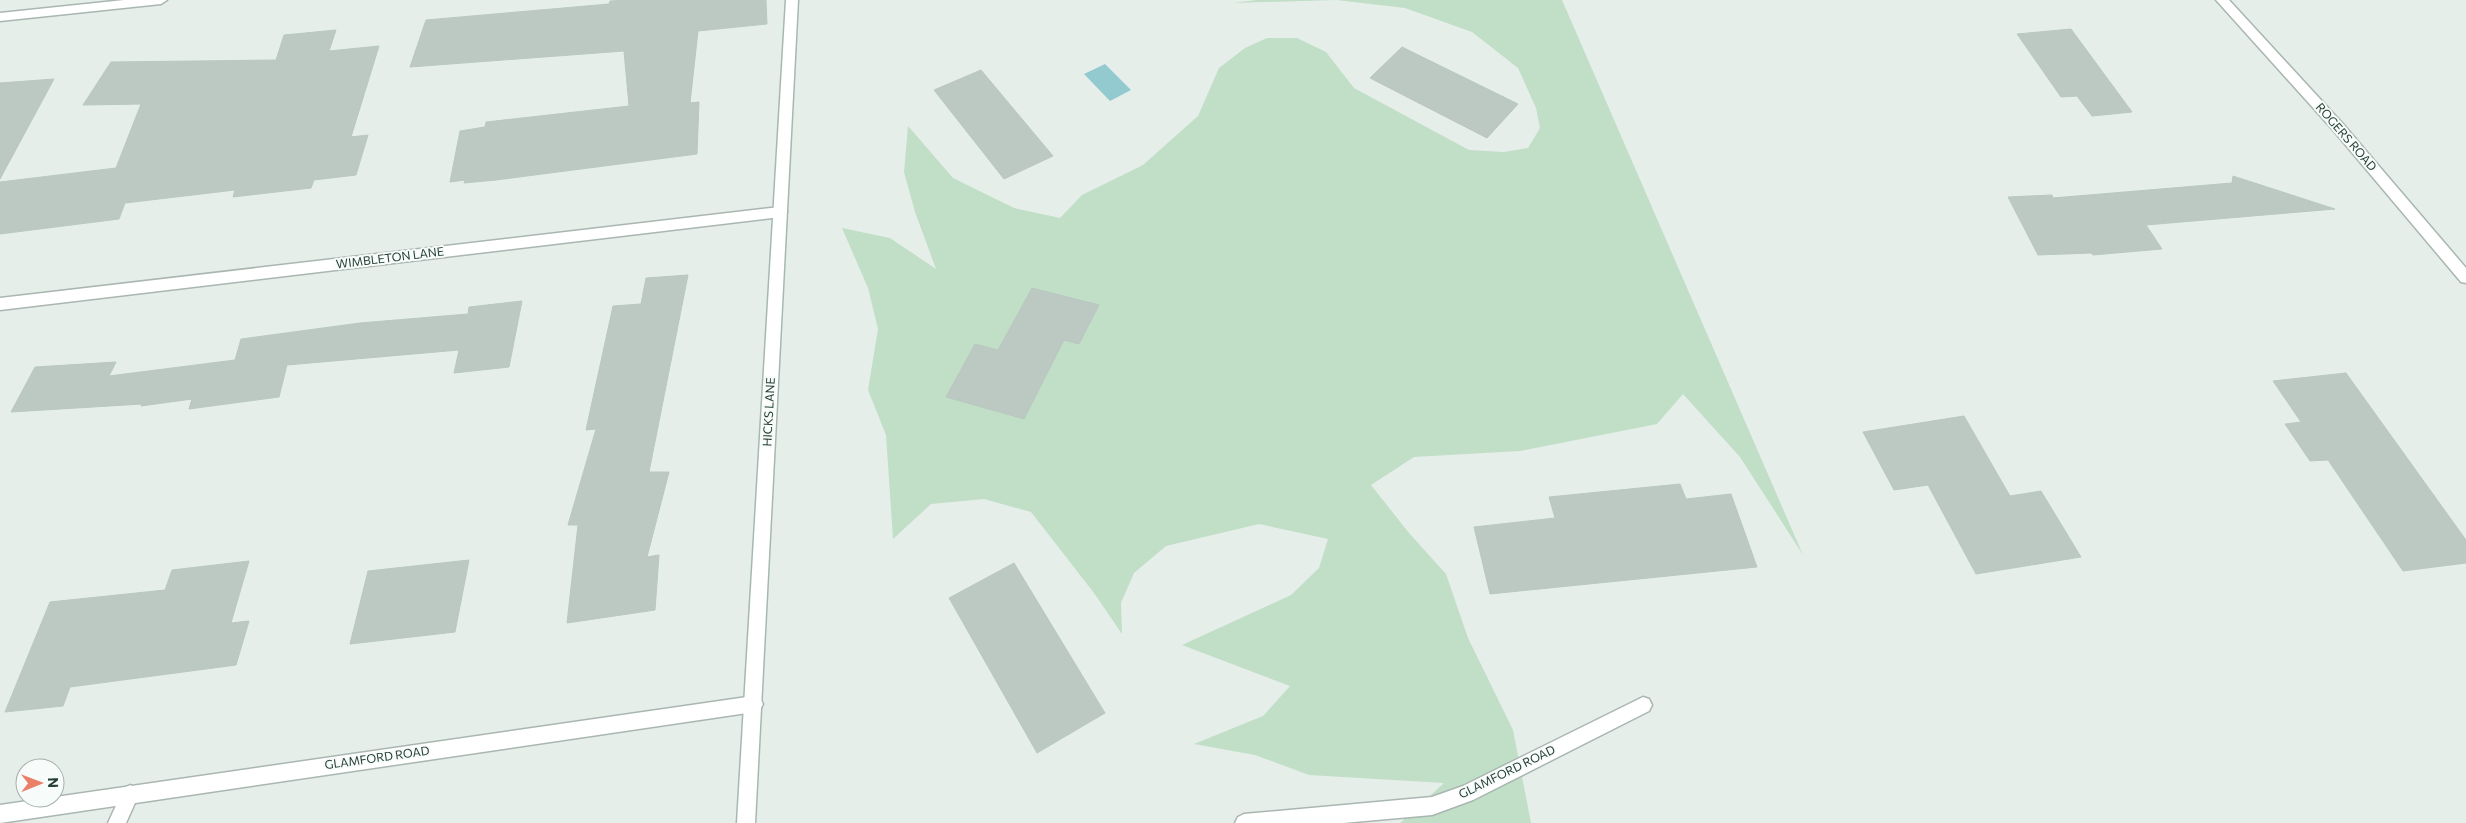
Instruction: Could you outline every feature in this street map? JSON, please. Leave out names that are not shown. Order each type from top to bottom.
[{"type":"street","points":[[0,16],[161,0]]},
{"type":"street","name":"HICKS LANE","points":[[746,823],[792,0]]},
{"type":"street","name":"ROGERS ROAD","points":[[2222,0],[2338,127],[2466,278]]},
{"type":"street","name":"WIMBLETON LANE","points":[[0,304],[780,212]]},
{"type":"street","name":"GLAMFORD ROAD","points":[[0,814],[754,704]]},
{"type":"street","name":"GLAMFORD ROAD","points":[[1244,823],[1432,806],[1467,794],[1643,704]]},
{"type":"street","points":[[116,823],[130,794]]},
{"type":"green space","points":[[1257,0],[1336,0],[1233,3]]},
{"type":"green space","points":[[1336,0],[1562,0],[1803,555],[1740,457],[1683,394],[1657,424],[1520,451],[1414,457],[1371,485],[1409,533],[1446,574],[1468,638],[1513,730],[1531,823],[1400,823],[1444,783],[1309,775],[1255,755],[1194,744],[1263,716],[1290,686],[1182,645],[1291,595],[1319,568],[1328,539],[1259,524],[1166,546],[1134,573],[1121,603],[1122,634],[1094,593],[1031,512],[984,499],[931,504],[893,539],[886,435],[868,390],[878,329],[868,288],[842,228],[890,238],[936,269],[915,212],[904,172],[908,126],[953,178],[1014,208],[1060,218],[1082,195],[1143,165],[1198,116],[1219,68],[1245,48],[1267,38],[1297,38],[1326,52],[1354,88],[1469,150],[1504,152],[1528,148],[1540,128],[1536,108],[1518,68],[1472,32],[1405,8]]},
{"type":"water","points":[[1105,64],[1131,90],[1110,101],[1084,74]]},
{"type":"building","points":[[766,0],[767,24],[698,31],[690,103],[699,102],[697,154],[496,180],[464,183],[465,180],[450,182],[460,131],[485,127],[486,122],[629,106],[624,51],[410,67],[426,20],[609,4],[610,1]]},
{"type":"building","points":[[2071,29],[2132,112],[2092,116],[2077,96],[2061,97],[2017,34]]},
{"type":"building","points":[[336,30],[329,51],[379,46],[351,137],[368,135],[356,175],[314,180],[311,188],[233,197],[235,190],[125,203],[119,219],[0,234],[0,182],[116,168],[141,104],[83,105],[111,62],[276,60],[284,35]]},
{"type":"building","points":[[1402,47],[1518,104],[1487,138],[1370,78]]},
{"type":"building","points":[[981,70],[1053,156],[1004,179],[934,90]]},
{"type":"building","points":[[54,79],[0,179],[0,83]]},
{"type":"building","points":[[2233,176],[2335,209],[2146,225],[2162,249],[2093,255],[2091,253],[2038,255],[2008,197],[2052,195],[2053,198],[2232,183]]},
{"type":"building","points":[[688,275],[649,472],[669,472],[647,557],[659,555],[655,610],[567,623],[578,525],[568,525],[596,429],[586,430],[613,306],[641,304],[646,278]]},
{"type":"building","points":[[1032,288],[1099,305],[1079,344],[1064,340],[1024,419],[946,397],[975,344],[998,350]]},
{"type":"building","points":[[522,301],[509,367],[454,373],[459,350],[287,365],[279,397],[189,409],[192,399],[141,406],[142,404],[11,412],[35,367],[116,362],[109,376],[235,360],[241,339],[360,323],[468,314],[469,307]]},
{"type":"building","points":[[2346,373],[2466,540],[2466,563],[2403,571],[2328,460],[2310,461],[2285,424],[2301,422],[2273,381]]},
{"type":"building","points":[[1964,416],[2010,496],[2041,491],[2081,557],[1976,574],[1928,485],[1894,490],[1863,432]]},
{"type":"building","points":[[1680,484],[1686,499],[1731,494],[1757,567],[1490,594],[1474,527],[1555,518],[1549,497]]},
{"type":"building","points":[[469,560],[455,632],[350,644],[368,571]]},
{"type":"building","points":[[249,561],[231,623],[249,621],[236,665],[70,687],[63,706],[5,712],[50,602],[165,590],[172,570]]},
{"type":"building","points":[[1014,563],[1105,713],[1037,753],[949,598]]}]
